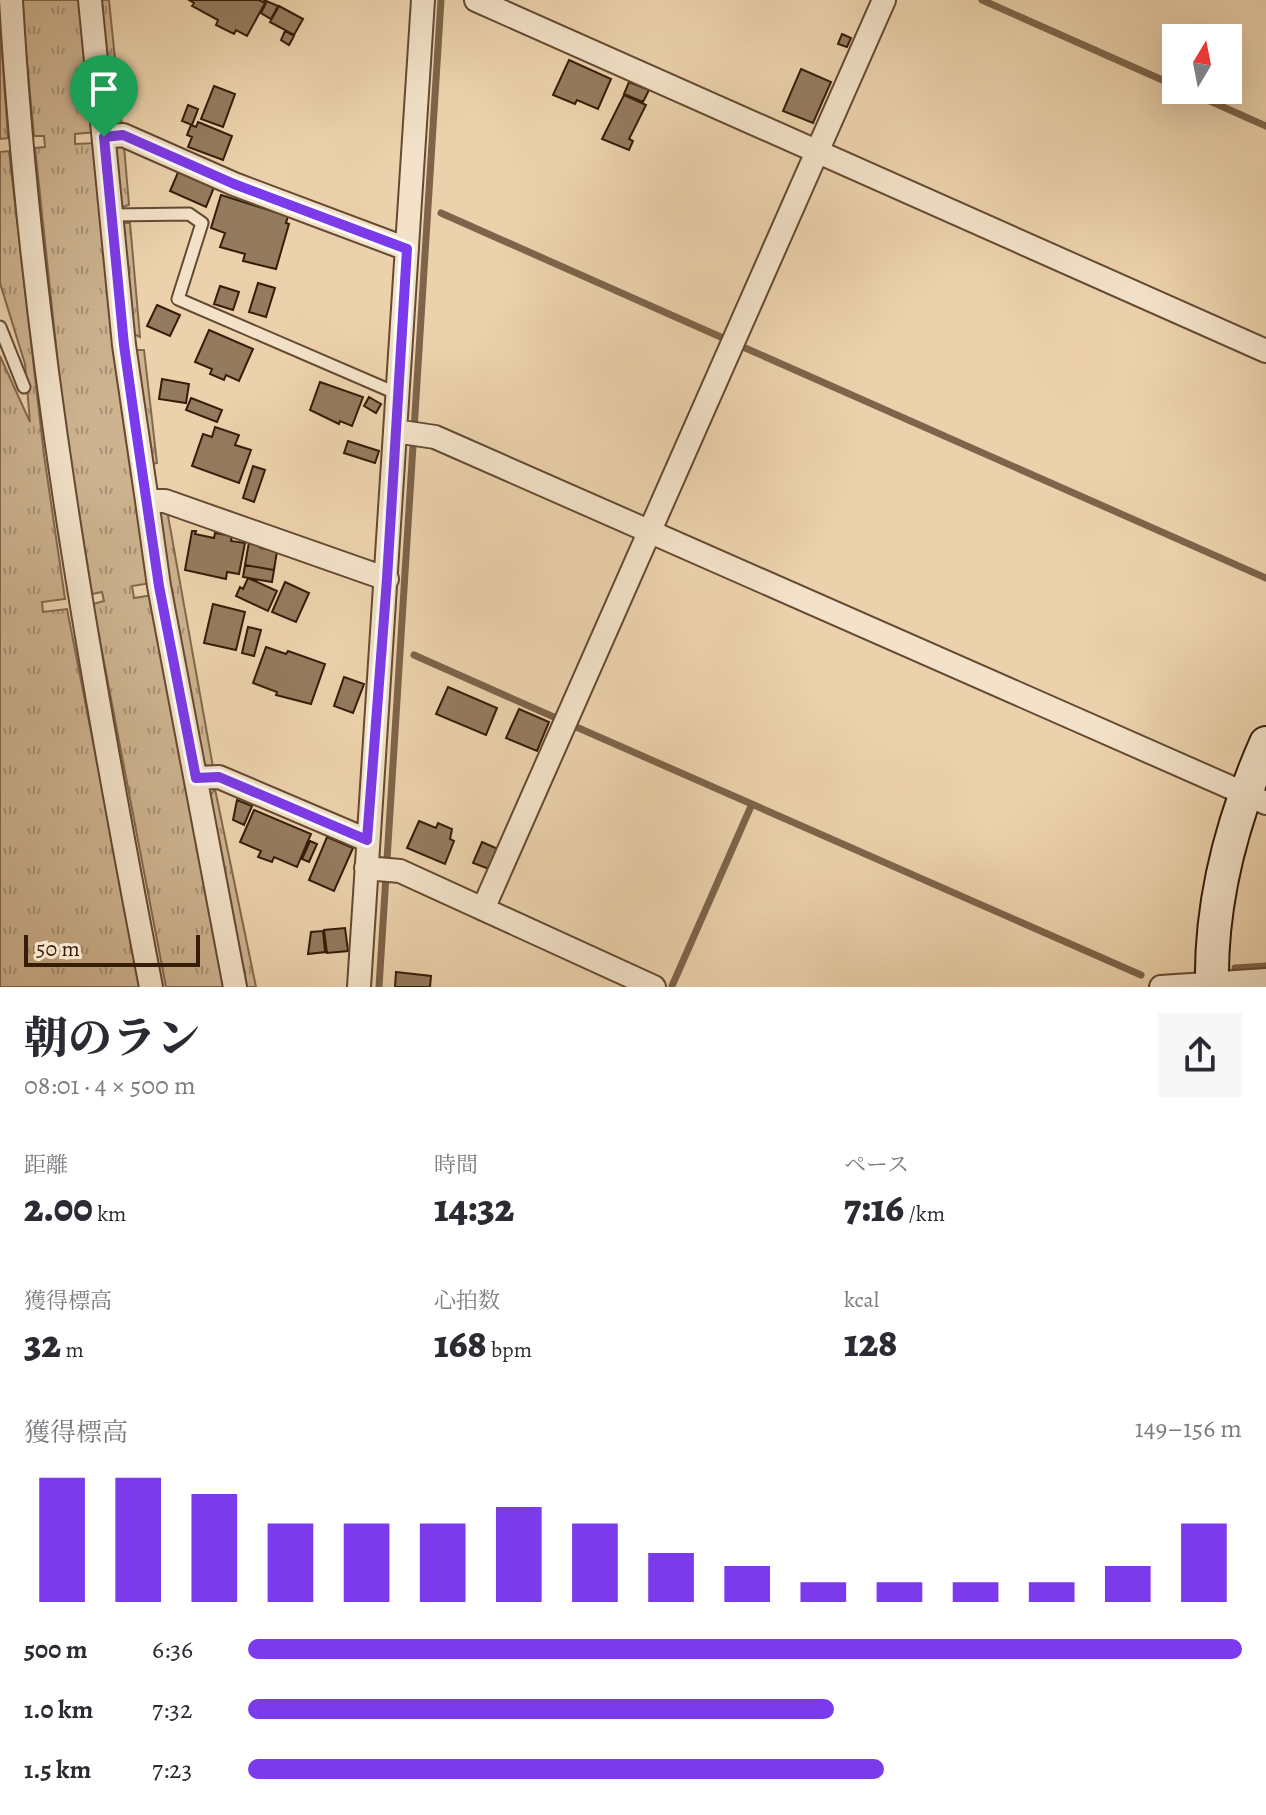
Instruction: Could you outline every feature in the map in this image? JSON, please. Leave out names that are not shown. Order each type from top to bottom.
[{"type":"street","points":[[11,0],[22,144],[51,415],[151,987]]},
{"type":"street","points":[[90,0],[124,345],[159,586],[235,987]]},
{"type":"street","points":[[359,987],[371,868],[367,840],[387,579],[408,433],[398,394],[423,0]]},
{"type":"street","points":[[476,0],[1266,351]]},
{"type":"street","points":[[483,909],[884,0]]},
{"type":"street","points":[[104,137],[123,135],[234,184],[407,249]]},
{"type":"street","points":[[408,433],[435,437],[1255,798]]},
{"type":"street","points":[[147,501],[165,501],[387,579]]},
{"type":"street","points":[[1212,985],[1216,920],[1225,859],[1255,798],[1266,743]]},
{"type":"street","points":[[196,778],[219,777],[367,840]]},
{"type":"street","points":[[371,868],[400,871],[654,987]]},
{"type":"street","points":[[1161,987],[1266,980]]},
{"type":"lane","points":[[112,215],[189,214],[202,223],[178,299],[398,394]]},
{"type":"lane","points":[[0,327],[24,387]]},
{"type":"green space","points":[[21,0],[83,0],[96,132],[75,134],[75,144],[96,143],[151,583],[132,586],[134,598],[153,595],[227,987],[166,987],[93,604],[104,601],[102,592],[92,594],[64,421],[35,148],[45,147],[44,136],[34,136]]},
{"type":"green space","points":[[94,0],[109,0],[122,128],[105,119]]},
{"type":"green space","points":[[0,21],[8,138],[0,139]]},
{"type":"green space","points":[[124,146],[129,205],[122,207],[115,203],[110,156],[116,147]]},
{"type":"green space","points":[[9,151],[44,455],[65,599],[42,602],[43,612],[67,609],[141,987],[0,987],[0,356],[30,422],[25,364],[0,283],[0,152]]},
{"type":"green space","points":[[122,223],[130,223],[140,337],[130,332]]},
{"type":"green space","points":[[135,350],[144,350],[157,463],[148,465]]},
{"type":"green space","points":[[160,510],[167,510],[213,767],[199,763],[155,518]]},
{"type":"green space","points":[[215,789],[256,987],[243,987],[206,801]]},
{"type":"building","points":[[189,0],[259,0],[265,3],[247,36],[236,30],[234,34],[216,25],[218,20],[192,6],[194,3]]},
{"type":"building","points":[[264,0],[278,6],[271,19],[261,13],[266,3]]},
{"type":"building","points":[[279,6],[303,19],[294,35],[270,22]]},
{"type":"building","points":[[285,31],[294,36],[289,45],[281,40]]},
{"type":"building","points":[[842,34],[851,38],[847,47],[838,44]]},
{"type":"building","points":[[569,60],[611,79],[598,109],[553,95]]},
{"type":"building","points":[[801,69],[831,82],[813,123],[783,111]]},
{"type":"building","points":[[629,82],[649,90],[643,102],[624,94]]},
{"type":"building","points":[[214,86],[235,94],[223,127],[201,119]]},
{"type":"building","points":[[624,95],[646,105],[629,139],[633,141],[629,150],[602,139]]},
{"type":"building","points":[[188,105],[198,109],[192,125],[182,121]]},
{"type":"building","points":[[198,122],[232,136],[223,160],[188,147],[192,137],[187,135],[191,125],[196,127]]},
{"type":"building","points":[[179,170],[215,185],[206,207],[170,191]]},
{"type":"building","points":[[221,195],[288,216],[286,223],[289,224],[276,269],[243,261],[245,254],[220,247],[225,233],[211,228]]},
{"type":"building","points":[[258,283],[275,288],[266,317],[249,312]]},
{"type":"building","points":[[220,286],[239,292],[233,310],[214,304]]},
{"type":"building","points":[[157,305],[180,315],[170,336],[147,326]]},
{"type":"building","points":[[209,330],[253,349],[239,381],[226,375],[224,380],[210,374],[212,369],[195,362]]},
{"type":"building","points":[[162,379],[189,384],[186,403],[159,399]]},
{"type":"building","points":[[320,382],[363,397],[352,426],[340,421],[339,424],[310,410]]},
{"type":"building","points":[[369,397],[381,404],[376,413],[364,406]]},
{"type":"building","points":[[191,398],[222,410],[217,422],[186,410]]},
{"type":"building","points":[[215,427],[239,435],[235,445],[251,450],[239,483],[192,466],[203,434],[212,437]]},
{"type":"building","points":[[348,441],[379,451],[375,463],[344,453]]},
{"type":"building","points":[[253,466],[265,470],[254,502],[243,498]]},
{"type":"building","points":[[192,531],[214,538],[215,533],[232,536],[231,541],[245,543],[239,574],[227,572],[226,579],[185,570]]},
{"type":"building","points":[[249,542],[277,551],[274,570],[245,565]]},
{"type":"building","points":[[245,565],[274,570],[272,582],[243,577]]},
{"type":"building","points":[[248,578],[277,591],[268,611],[236,596]]},
{"type":"building","points":[[285,582],[309,593],[296,622],[272,612]]},
{"type":"building","points":[[213,604],[245,612],[236,650],[204,643]]},
{"type":"building","points":[[248,627],[261,630],[254,656],[242,653]]},
{"type":"building","points":[[266,647],[325,664],[311,704],[276,695],[277,692],[253,683]]},
{"type":"building","points":[[344,677],[364,684],[353,713],[334,706]]},
{"type":"building","points":[[448,687],[497,708],[486,735],[436,714]]},
{"type":"building","points":[[519,709],[549,722],[537,751],[506,738]]},
{"type":"building","points":[[237,800],[252,806],[244,825],[233,820]]},
{"type":"building","points":[[254,810],[311,834],[297,867],[274,857],[272,862],[258,857],[261,851],[240,842]]},
{"type":"building","points":[[419,821],[436,828],[438,823],[452,829],[450,839],[454,841],[445,864],[407,848]]},
{"type":"building","points":[[327,837],[353,848],[334,891],[309,880]]},
{"type":"building","points":[[310,841],[317,844],[309,862],[302,859]]},
{"type":"building","points":[[482,842],[498,849],[489,869],[473,863]]},
{"type":"building","points":[[345,928],[348,951],[327,953],[324,930]]},
{"type":"building","points":[[323,931],[325,952],[308,954],[311,932]]},
{"type":"building","points":[[396,972],[431,976],[430,987],[395,987]]},
{"type":"waterway","points":[[379,987],[441,0]]},
{"type":"waterway","points":[[982,0],[1162,80]]},
{"type":"waterway","points":[[1216,104],[1266,126]]},
{"type":"waterway","points":[[441,213],[723,338]]},
{"type":"waterway","points":[[743,347],[1266,578]]},
{"type":"waterway","points":[[414,655],[556,718]]},
{"type":"waterway","points":[[574,726],[1141,975]]},
{"type":"waterway","points":[[672,986],[752,804]]},
{"type":"waterway","points":[[1235,968],[1266,966]]},
{"type":"route","points":[[123,135],[234,184],[407,249],[367,840],[219,777],[196,778],[159,586],[135,423],[124,345],[104,137],[123,135]]}]
